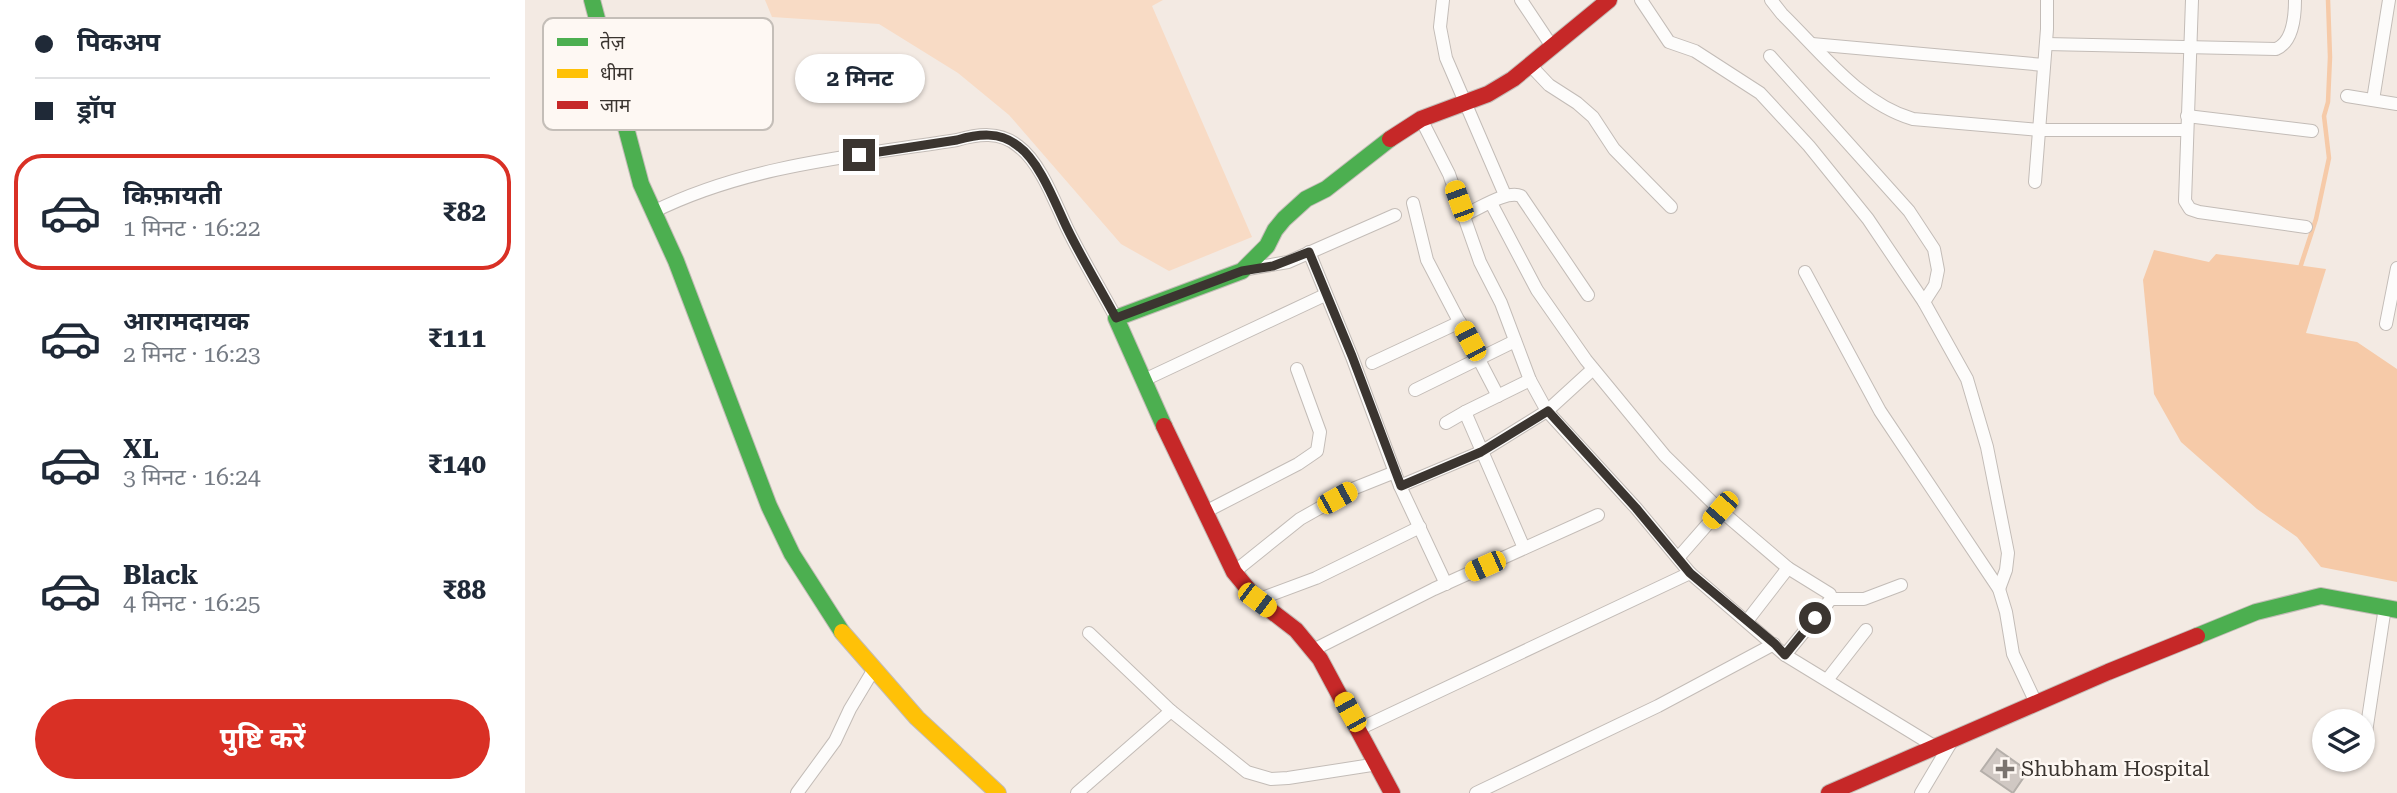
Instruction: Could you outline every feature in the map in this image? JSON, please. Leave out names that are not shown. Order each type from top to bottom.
[{"type":"main road","points":[[592,0],[597,18]]},
{"type":"main road","points":[[1392,793],[1313,650],[1296,631],[1257,600],[1234,572],[1116,318],[1242,271],[1267,246],[1284,219],[1306,199],[1326,189],[1394,135],[1421,119],[1488,93],[1531,66],[1609,0]]},
{"type":"main road","points":[[627,130],[641,184],[676,261],[769,506],[792,554],[843,636],[917,718],[998,793]]},
{"type":"main road","points":[[1829,793],[1934,746],[2256,612],[2321,596],[2391,608]]},
{"type":"street","points":[[1443,0],[1440,26],[1446,58],[1505,195]]},
{"type":"street","points":[[1521,0],[1553,48]]},
{"type":"street","points":[[1641,0],[1669,43],[1695,51],[1760,93],[1809,146],[1868,219],[1924,302],[1967,379],[1987,447],[2008,553],[1999,589]]},
{"type":"street","points":[[1771,0],[1856,88],[1895,113],[1913,119],[2039,130],[2186,130]]},
{"type":"street","points":[[2035,182],[2047,0]]},
{"type":"street","points":[[2192,0],[2185,201],[2190,209],[2199,212],[2306,227]]},
{"type":"street","points":[[2046,44],[2269,50],[2282,47],[2288,40],[2295,0]]},
{"type":"street","points":[[2374,100],[2389,0]]},
{"type":"street","points":[[1812,44],[2044,65]]},
{"type":"street","points":[[1770,55],[1909,211],[1934,249],[1938,271],[1935,285],[1924,302]]},
{"type":"street","points":[[1531,66],[1549,85],[1593,117],[1614,149],[1671,207]]},
{"type":"street","points":[[2347,96],[2397,104]]},
{"type":"street","points":[[2187,116],[2312,131]]},
{"type":"street","points":[[1421,119],[1449,174],[1480,262],[1501,303],[1530,380],[1548,411],[1586,451],[1690,573],[1785,655],[1934,746]]},
{"type":"street","points":[[653,212],[682,198],[786,167],[957,140],[972,135],[995,134],[1017,144],[1029,156],[1116,318]]},
{"type":"street","points":[[1464,215],[1505,195],[1514,194],[1526,202],[1588,295]]},
{"type":"street","points":[[1413,203],[1427,260],[1498,396]]},
{"type":"street","points":[[1492,203],[1537,290],[1593,369],[1665,456],[1720,510],[1788,568],[1830,594],[1831,599]]},
{"type":"street","points":[[1242,271],[1273,266],[1395,215]]},
{"type":"street","points":[[1309,252],[1352,356],[1395,472],[1445,584]]},
{"type":"street","points":[[2386,324],[2397,268]]},
{"type":"street","points":[[1805,272],[1880,411],[1999,589],[2013,654],[2036,703]]},
{"type":"street","points":[[1144,380],[1325,295]]},
{"type":"street","points":[[1372,363],[1460,322]]},
{"type":"street","points":[[1415,390],[1515,341]]},
{"type":"street","points":[[1205,512],[1299,464],[1317,451],[1320,432],[1297,369]]},
{"type":"street","points":[[1401,486],[1481,452],[1548,411],[1593,369]]},
{"type":"street","points":[[1446,423],[1530,380]]},
{"type":"street","points":[[1465,412],[1481,452],[1530,546]]},
{"type":"street","points":[[1234,572],[1300,519],[1355,488],[1395,472]]},
{"type":"street","points":[[1678,558],[1720,510]]},
{"type":"street","points":[[1313,650],[1445,584],[1598,515]]},
{"type":"street","points":[[1257,600],[1317,578],[1420,527]]},
{"type":"street","points":[[1747,621],[1788,568]]},
{"type":"street","points":[[1359,729],[1690,573]]},
{"type":"street","points":[[1785,655],[1831,599],[1864,598],[1901,586]]},
{"type":"street","points":[[2371,709],[2391,608]]},
{"type":"street","points":[[1827,680],[1866,630]]},
{"type":"street","points":[[1089,633],[1171,711],[1247,772],[1271,779],[1289,778],[1378,764]]},
{"type":"street","points":[[1476,793],[1652,709],[1775,644]]},
{"type":"street","points":[[797,793],[835,741],[874,669]]},
{"type":"street","points":[[1076,793],[1171,711]]},
{"type":"street","points":[[1921,793],[1954,738]]},
{"type":"shaded area","points":[[765,0],[1163,0],[1152,6],[1252,237],[1169,271],[1121,244],[1009,115],[958,73],[879,24],[772,17]]},
{"type":"shaded area","points":[[2154,250],[2209,262],[2216,254],[2326,269],[2306,333],[2357,342],[2397,369],[2397,582],[2321,567],[2297,537],[2257,509],[2181,442],[2154,394],[2143,280]]},
{"type":"building","points":[[1997,749],[2028,771],[2013,793],[1981,771]]},
{"type":"waterway","points":[[2299,271],[2316,219],[2329,158],[2324,116],[2328,102],[2330,57],[2328,0]]},
{"type":"traffic: fast","points":[[592,0],[597,18]]},
{"type":"traffic: fast","points":[[627,130],[641,184],[676,261],[769,506],[792,554],[842,632]]},
{"type":"traffic: fast","points":[[1164,426],[1116,318],[1242,271],[1267,246],[1284,219],[1306,199],[1326,189],[1390,139]]},
{"type":"traffic: fast","points":[[2197,636],[2256,612],[2321,596],[2397,610]]},
{"type":"traffic: slow","points":[[842,632],[917,718],[998,793]]},
{"type":"traffic: jam","points":[[1390,139],[1421,119],[1488,94],[1513,79],[1609,0]]},
{"type":"traffic: jam","points":[[1164,426],[1234,572],[1257,600],[1296,630],[1320,659],[1392,793]]},
{"type":"traffic: jam","points":[[1829,793],[2197,636]]},
{"type":"place","name":"Shubham Hospital","points":[[2005,769]]},
{"type":"route","points":[[859,155],[957,140],[972,135],[995,134],[1017,144],[1029,156],[1056,203],[1067,229],[1116,318],[1242,271],[1288,262],[1309,252],[1401,486],[1481,452],[1548,411],[1636,508],[1690,573],[1785,655],[1815,618]]}]
